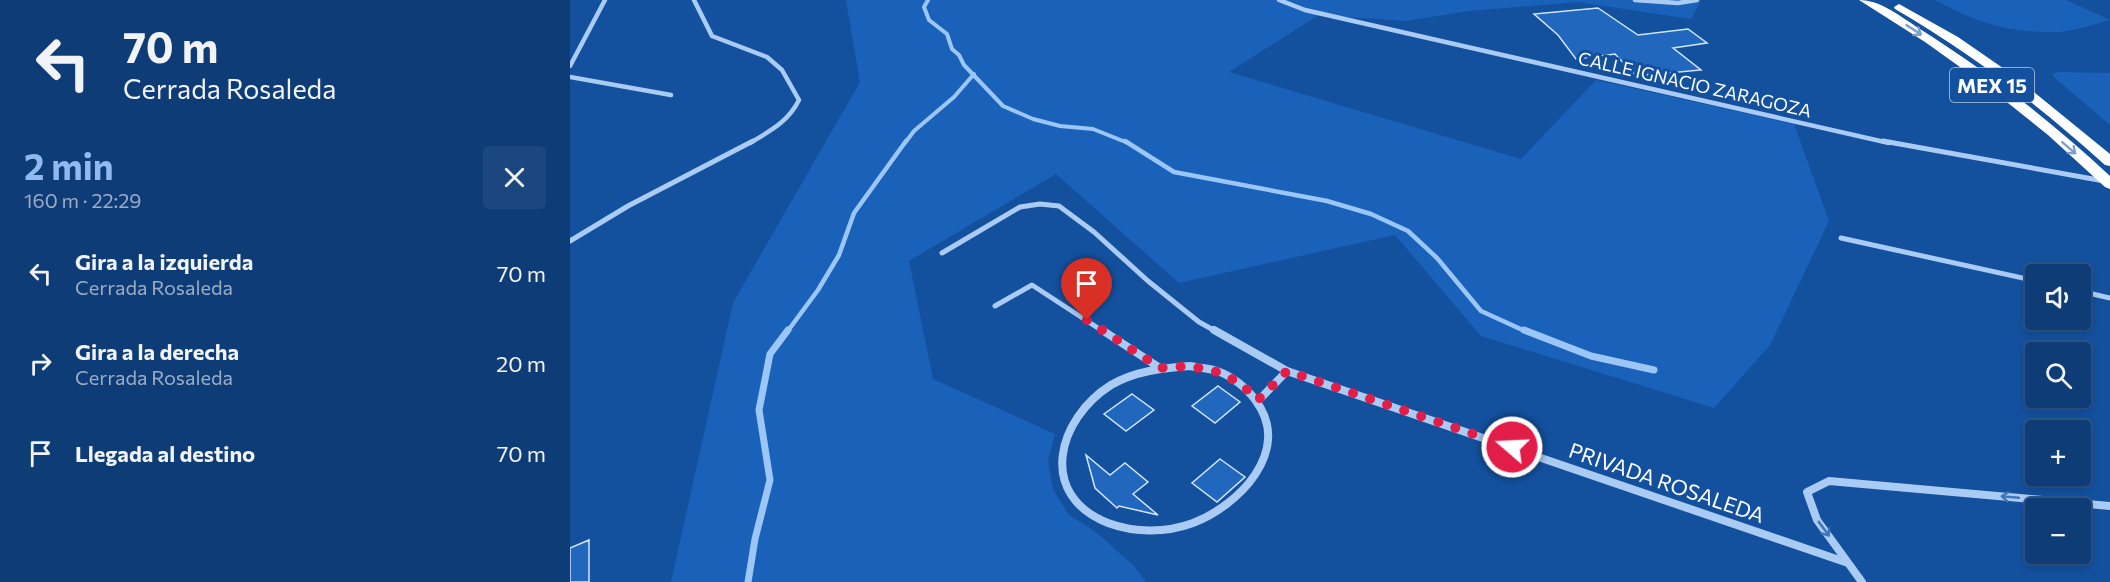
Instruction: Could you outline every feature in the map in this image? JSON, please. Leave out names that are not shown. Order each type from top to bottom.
[{"type":"highway","name":"MEX 15","points":[[1864,0],[1914,29],[1997,89],[2109,182]]},
{"type":"highway","name":"MEX 15","points":[[1887,0],[1943,33],[2049,110],[2110,162]]},
{"type":"street","points":[[570,66],[605,0]]},
{"type":"street","points":[[570,241],[628,206],[750,143],[782,124],[792,114],[799,100],[786,73],[774,61],[758,51],[719,41],[711,34],[694,0]]},
{"type":"street","name":"CALLE IGNACIO ZARAGOZA","points":[[1279,0],[1305,10],[1903,146],[2109,182]]},
{"type":"street","points":[[1635,0],[1678,3],[1697,0]]},
{"type":"street","points":[[570,77],[671,94]]},
{"type":"street","name":"PRIVADA ROSALEDA","points":[[942,254],[1020,207],[1040,204],[1059,206],[1094,232],[1148,281],[1199,322],[1287,371],[1848,563]]},
{"type":"street","points":[[1841,238],[2025,279]]},
{"type":"street","points":[[995,306],[1032,285],[1160,368]]},
{"type":"street","points":[[2091,293],[2110,297]]},
{"type":"street","points":[[1190,366],[1217,372],[1240,383],[1258,400],[1267,423],[1267,448],[1257,474],[1236,498],[1208,517],[1173,528],[1138,531],[1105,523],[1080,507],[1065,484],[1060,459],[1066,433],[1081,410],[1104,390],[1131,376],[1160,368],[1190,366]]},
{"type":"street","points":[[1258,400],[1287,371]]},
{"type":"street","points":[[1862,582],[1817,520],[1807,492],[1829,481],[2110,506]]},
{"type":"shaded area","points":[[846,0],[1701,0],[1691,19],[1578,2],[1469,11],[1406,21],[1319,15],[1229,72],[1521,159],[1596,80],[1794,124],[1829,221],[1770,345],[1714,408],[1481,336],[1395,235],[1179,283],[1056,174],[909,261],[933,379],[1055,434],[1048,461],[1053,490],[1069,515],[1096,532],[1134,566],[1146,582],[671,582],[733,303],[860,82]]},
{"type":"shaded area","points":[[1935,0],[2066,0],[2110,20],[2060,32],[2026,31],[1981,21]]},
{"type":"shaded area","points":[[2058,72],[2110,73],[2110,125],[2056,79],[2052,74]]},
{"type":"building","points":[[1598,8],[1638,35],[1688,29],[1707,43],[1673,48],[1701,70],[1636,76],[1615,54],[1576,59],[1558,35],[1534,14]]},
{"type":"building","points":[[1218,386],[1240,402],[1215,423],[1192,406]]},
{"type":"building","points":[[1132,394],[1154,410],[1126,431],[1104,414]]},
{"type":"building","points":[[1086,455],[1110,475],[1125,463],[1148,482],[1133,494],[1158,515],[1119,506],[1117,508],[1095,488]]},
{"type":"building","points":[[1220,459],[1245,477],[1217,502],[1192,483]]},
{"type":"building","points":[[589,540],[589,582],[570,582],[570,548]]},
{"type":"waterway","points":[[928,0],[924,7],[929,20],[947,34],[952,49],[973,75]]},
{"type":"waterway","points":[[905,143],[914,131],[954,97],[973,75]]},
{"type":"waterway","points":[[973,75],[1003,106],[1033,119],[1060,126],[1093,129],[1128,143]]},
{"type":"waterway","points":[[787,332],[818,290],[839,255],[854,213],[906,141]]},
{"type":"waterway","points":[[1125,141],[1174,172],[1327,201],[1371,214],[1408,231],[1437,258],[1481,311],[1527,332]]},
{"type":"waterway","points":[[748,582],[755,539],[770,480],[759,410],[770,354],[788,330]]},
{"type":"waterway","points":[[1524,330],[1591,356],[1654,370]]},
{"type":"route","points":[[1087,320],[1160,368],[1190,366],[1217,372],[1240,383],[1258,400],[1287,371],[1512,447]]}]
